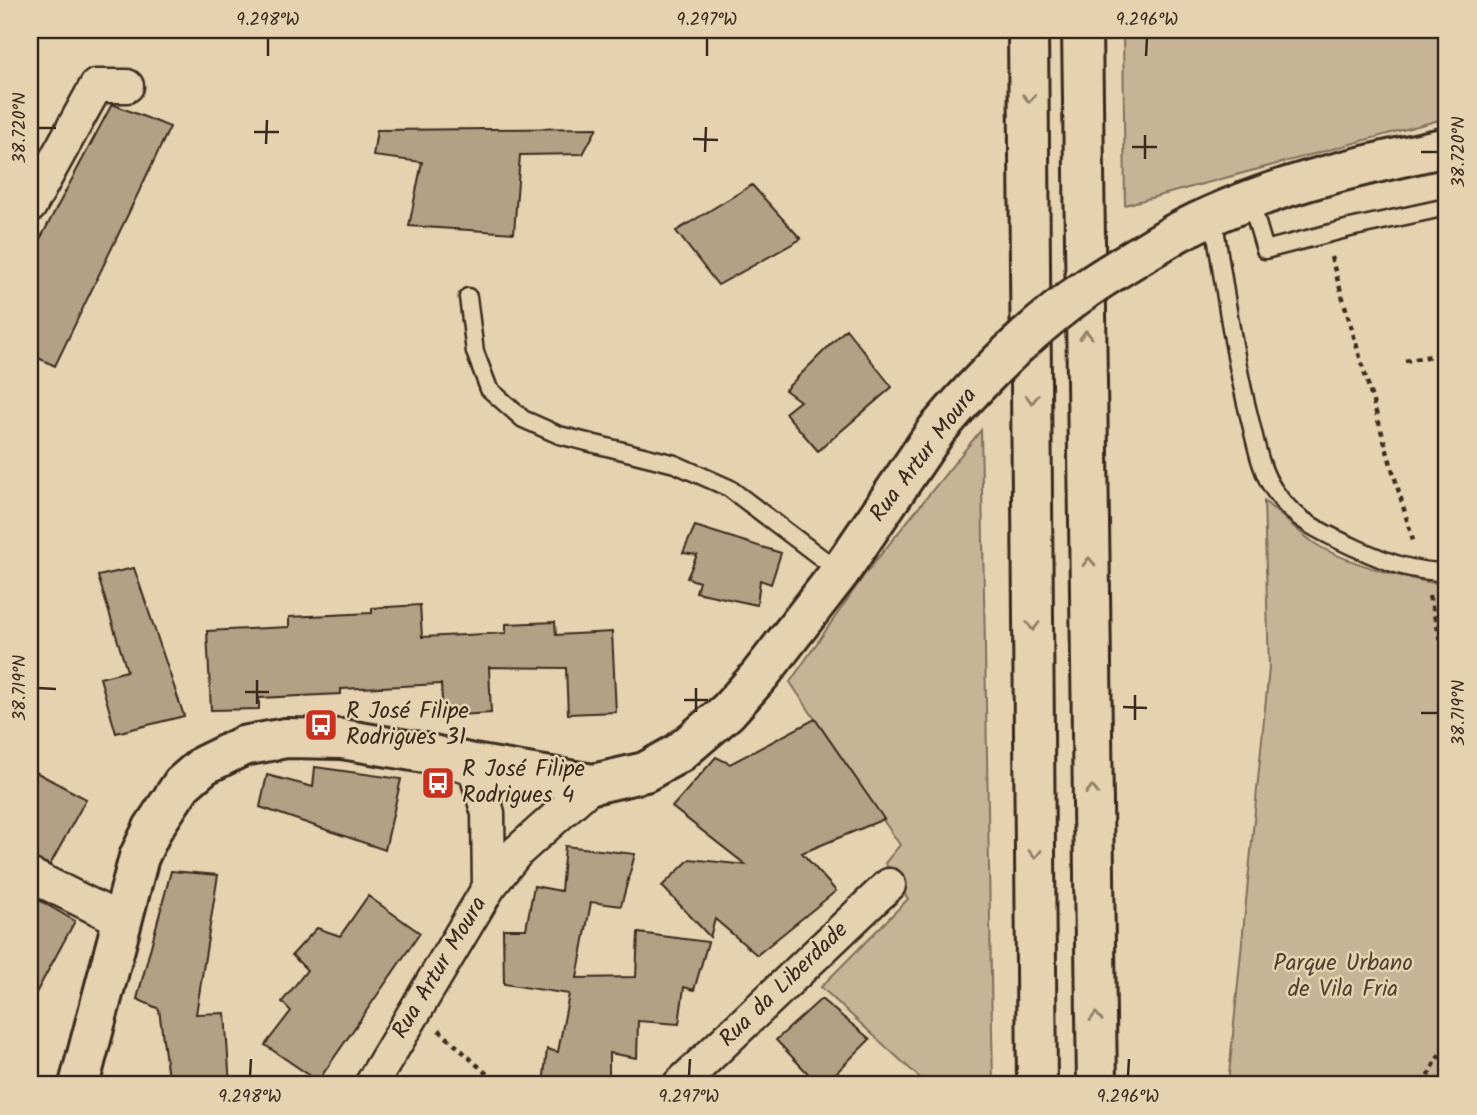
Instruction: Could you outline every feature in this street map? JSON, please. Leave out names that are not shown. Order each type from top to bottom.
[{"type":"main road","points":[[1028,30],[1037,1085]]},
{"type":"main road","points":[[1083,30],[1097,1085]]},
{"type":"main road","name":"Rua Artur Moura","points":[[593,784],[645,772],[679,753],[728,711],[760,675],[840,572],[936,431],[971,390],[1051,316],[1088,287],[1213,213],[1358,167],[1447,147]]},
{"type":"main road","points":[[79,1085],[139,857],[153,828],[182,784],[204,765],[243,746],[286,738],[342,739],[593,784]]},
{"type":"street","points":[[30,206],[96,86],[127,86]]},
{"type":"street","name":"Rua Artur Moura","points":[[473,764],[488,813],[489,887]]},
{"type":"street","name":"Rua Artur Moura","points":[[371,1085],[489,887],[517,852],[593,784]]},
{"type":"street","points":[[30,874],[121,920]]},
{"type":"street","name":"Rua da Liberdade","points":[[679,1085],[889,885]]},
{"type":"lane","points":[[1250,200],[1265,250],[1447,207]]},
{"type":"lane","points":[[1213,213],[1235,359],[1260,458],[1273,490],[1287,507],[1315,528],[1386,562],[1422,572],[1447,572]]},
{"type":"lane","points":[[468,297],[475,352],[489,389],[523,419],[559,435],[676,464],[729,488],[840,572]]},
{"type":"path","points":[[1324,234],[1447,663]]},
{"type":"path","points":[[1405,361],[1447,353]]},
{"type":"path","points":[[415,1008],[499,1085]]},
{"type":"path","points":[[1423,1085],[1447,1041]]},
{"type":"green space","points":[[1123,30],[1447,30],[1447,118],[1125,205]]},
{"type":"green space","points":[[981,430],[993,1085],[914,1085],[921,1079],[821,987],[908,899],[885,863],[900,845],[790,682],[865,574]]},
{"type":"green space","name":"Parque Urbano de Vila Fria","points":[[1264,501],[1307,538],[1326,550],[1359,564],[1398,575],[1447,584],[1447,1085],[1228,1085],[1269,668]]},
{"type":"building","points":[[112,104],[170,127],[55,366],[30,354],[30,258]]},
{"type":"building","points":[[597,128],[583,154],[520,155],[514,233],[409,226],[422,162],[373,156],[377,130]]},
{"type":"building","points":[[752,185],[801,239],[718,285],[676,231]]},
{"type":"building","points":[[846,329],[892,387],[818,451],[785,413],[800,401],[785,390]]},
{"type":"building","points":[[695,526],[781,553],[771,584],[760,580],[757,605],[696,592],[699,582],[687,578],[697,555],[683,553]]},
{"type":"building","points":[[134,568],[184,716],[116,733],[100,678],[127,671],[98,576]]},
{"type":"building","points":[[420,605],[422,637],[506,633],[506,624],[555,622],[556,635],[612,632],[616,712],[568,714],[566,668],[489,667],[491,713],[443,716],[441,684],[341,689],[341,694],[259,698],[259,709],[211,710],[207,631],[289,627],[289,617],[372,613],[372,608]]},
{"type":"building","points":[[815,719],[884,819],[802,853],[836,891],[757,955],[715,919],[710,937],[662,886],[690,859],[746,865],[672,807],[716,757],[730,764]]},
{"type":"building","points":[[315,767],[401,779],[385,850],[260,807],[267,775],[313,787]]},
{"type":"building","points":[[30,769],[86,799],[50,865],[30,857]]},
{"type":"building","points":[[565,846],[635,854],[621,906],[591,902],[577,978],[636,977],[638,933],[708,942],[694,990],[684,987],[679,1024],[638,1021],[637,1058],[609,1053],[609,1085],[543,1085],[547,1049],[558,1052],[569,994],[504,984],[503,929],[526,929],[534,886],[561,891]]},
{"type":"building","points":[[171,871],[218,875],[196,1014],[225,1013],[230,1085],[169,1085],[159,1009],[137,999]]},
{"type":"building","points":[[30,895],[75,921],[30,1004]]},
{"type":"building","points":[[368,896],[420,933],[318,1081],[265,1045],[291,1011],[282,1002],[307,970],[292,955],[317,928],[340,936]]},
{"type":"building","points":[[821,999],[870,1039],[824,1085],[819,1085],[776,1040]]},
{"type":"place","name":"R José Filipe Rodrigues 31","points":[[321,725]]},
{"type":"place","name":"R José Filipe Rodrigues 4","points":[[438,783]]}]
